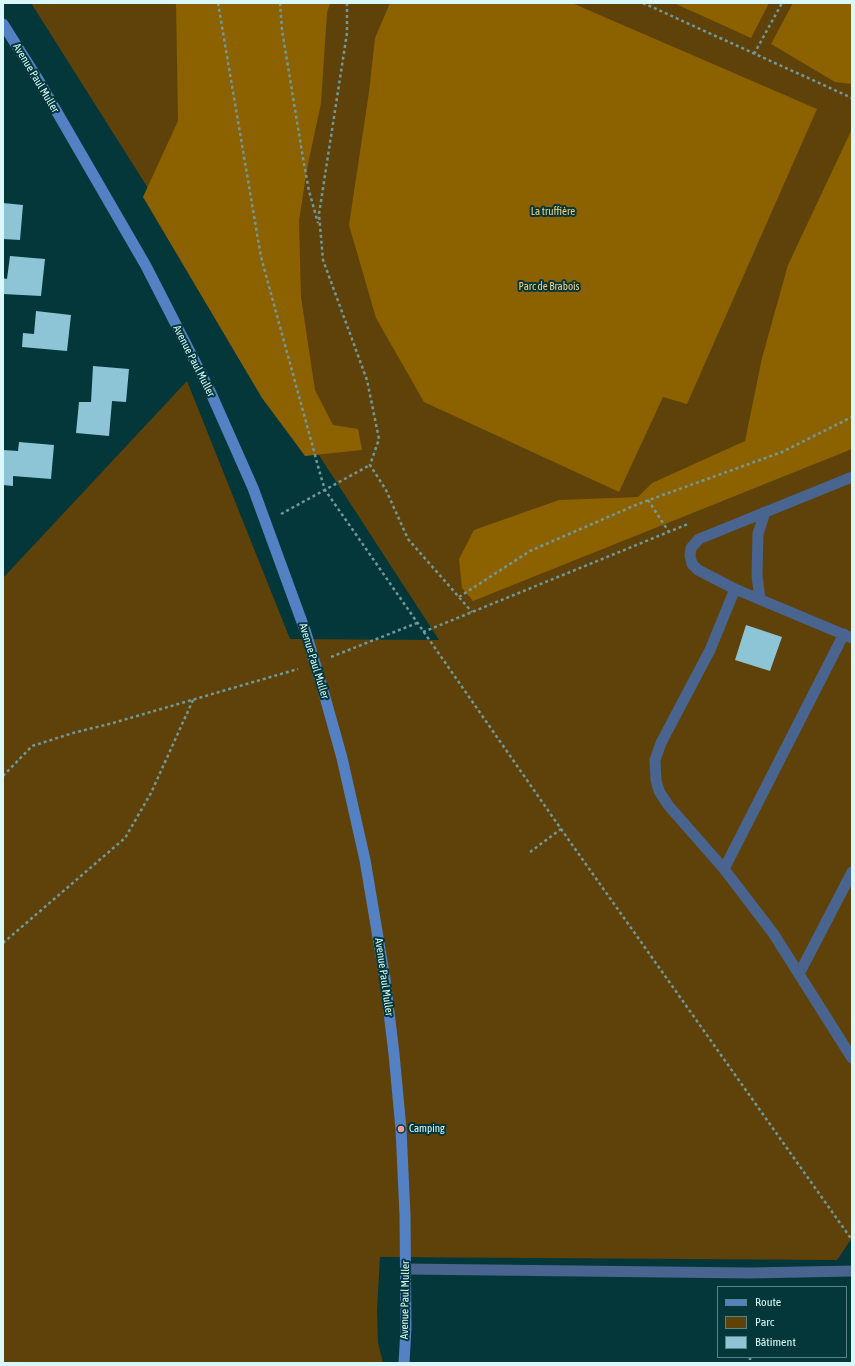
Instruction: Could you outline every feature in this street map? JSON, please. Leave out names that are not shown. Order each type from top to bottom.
[{"type":"main road","name":"Avenue Paul Muller","points":[[3,24],[40,81],[146,266],[210,391],[253,488],[306,633],[342,758],[364,852],[385,979],[401,1129],[406,1269],[404,1363]]},
{"type":"street","points":[[724,869],[848,636],[735,588],[698,570],[692,564],[690,556],[691,548],[699,539],[852,477]]},
{"type":"street","points":[[760,599],[757,576],[758,534],[765,512]]},
{"type":"street","points":[[735,588],[710,650],[661,743],[655,760],[656,780],[659,790],[668,805],[724,869],[773,932],[852,1058]]},
{"type":"street","points":[[799,974],[852,872]]},
{"type":"street","points":[[406,1269],[852,1272]]},
{"type":"path","points":[[218,3],[261,257],[320,478],[325,490],[561,829],[852,1240]]},
{"type":"path","points":[[280,3],[282,30],[303,158],[309,191],[320,229]]},
{"type":"path","points":[[265,523],[370,465],[379,439],[367,380],[323,260],[320,229],[319,214],[347,32],[347,3]]},
{"type":"path","points":[[643,3],[852,98]]},
{"type":"path","points":[[754,54],[782,3]]},
{"type":"path","points":[[459,597],[530,551],[648,500],[782,452],[852,417]]},
{"type":"path","points":[[370,465],[386,490],[408,539],[472,612]]},
{"type":"path","points":[[648,500],[669,532]]},
{"type":"path","points":[[423,632],[691,523]]},
{"type":"path","points":[[315,664],[417,623]]},
{"type":"path","points":[[3,776],[32,746],[72,733],[193,700],[300,668]]},
{"type":"path","points":[[3,943],[125,838],[151,793],[193,700]]},
{"type":"path","points":[[530,852],[561,829]]},
{"type":"green space","name":"Parc de Brabois","points":[[31,3],[852,3],[852,1238],[837,1260],[380,1257],[377,1310],[378,1343],[383,1363],[3,1363],[3,578],[187,381],[290,639],[439,640],[237,329]]},
{"type":"green space","points":[[176,3],[330,3],[327,13],[321,103],[307,169],[299,221],[301,297],[315,390],[333,425],[358,429],[362,450],[305,456],[262,398],[143,197],[178,121]]},
{"type":"green space","name":"La truffière","points":[[390,3],[572,3],[817,109],[687,404],[663,397],[619,492],[424,402],[376,318],[349,225],[369,92],[375,38]]},
{"type":"green space","points":[[674,3],[769,3],[751,38]]},
{"type":"green space","points":[[793,3],[852,3],[852,84],[835,82],[771,44]]},
{"type":"green space","points":[[852,129],[852,449],[473,601],[462,588],[459,559],[474,530],[559,500],[638,497],[652,483],[745,441],[762,358],[788,265]]},
{"type":"building","points":[[3,203],[23,205],[20,240],[3,239]]},
{"type":"building","points":[[10,256],[45,259],[41,296],[3,294],[3,278],[7,279]]},
{"type":"building","points":[[36,311],[71,315],[67,351],[22,347],[23,333],[34,334]]},
{"type":"building","points":[[93,366],[129,369],[126,402],[112,401],[109,436],[76,433],[79,402],[91,402]]},
{"type":"building","points":[[19,442],[54,445],[51,479],[13,476],[13,486],[3,485],[3,450],[18,451]]},
{"type":"building","points":[[746,625],[782,637],[770,671],[735,660]]},
{"type":"place","name":"Camping","points":[[401,1129]]}]
